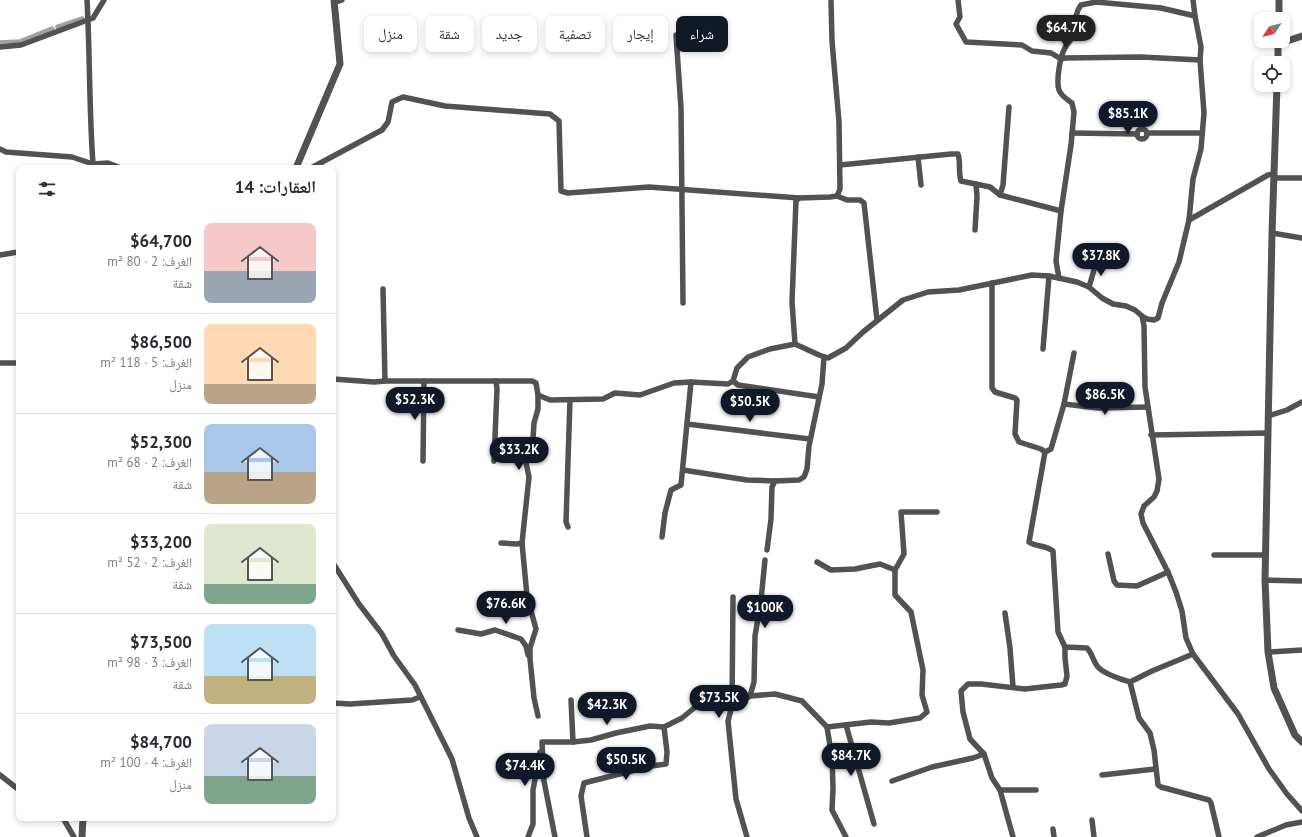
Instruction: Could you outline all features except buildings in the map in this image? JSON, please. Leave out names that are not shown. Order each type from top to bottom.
[{"type":"street","points":[[87,0],[90,75],[89,116],[93,164]]},
{"type":"street","points":[[0,47],[22,45],[93,18],[104,0]]},
{"type":"street","points":[[297,165],[340,64],[335,1],[342,0]]},
{"type":"street","points":[[831,0],[832,41],[839,122],[840,189],[837,196]]},
{"type":"street","points":[[958,0],[960,17],[956,24],[966,42],[1022,45],[1032,51],[1051,53],[1061,59],[1141,57],[1200,60]]},
{"type":"street","points":[[734,381],[737,368],[748,357],[770,349],[795,344],[828,358],[846,348],[877,320],[903,300],[928,292],[959,290],[1032,275],[1049,276],[1077,282],[1089,287],[1113,304],[1126,306],[1135,310],[1147,319],[1154,320],[1158,318],[1162,303],[1179,262],[1189,220],[1193,179],[1201,149],[1204,113],[1200,60],[1201,47],[1193,0]]},
{"type":"street","points":[[1279,0],[1279,12]]},
{"type":"street","points":[[1059,278],[1056,261],[1074,112],[1072,103],[1064,98],[1059,91],[1059,79],[1061,59],[1065,48],[1074,36],[1076,11],[1081,5],[1096,2],[1161,8],[1195,16]]},
{"type":"street","points":[[1290,39],[1302,36]]},
{"type":"street","points":[[677,52],[681,108],[683,190],[683,303]]},
{"type":"street","points":[[1277,92],[1272,232],[1265,580],[1268,652],[1274,688],[1295,735],[1302,742]]},
{"type":"street","points":[[317,165],[382,130],[388,122],[392,102],[402,98],[445,106],[550,114],[559,121],[561,191],[568,193],[649,187],[799,198],[837,196],[847,200],[860,200],[864,203],[877,320]]},
{"type":"street","points":[[1000,195],[1003,185],[1009,107]]},
{"type":"street","points":[[1072,133],[1137,134],[1138,130],[1142,129],[1147,133],[1202,133]]},
{"type":"street","points":[[0,148],[6,152],[72,157],[93,164],[108,163],[113,165]]},
{"type":"street","points":[[840,165],[958,154],[960,160],[959,177],[961,181],[990,188],[1000,195],[1061,211]]},
{"type":"street","points":[[918,157],[921,185]]},
{"type":"street","points":[[1189,220],[1268,175],[1302,178]]},
{"type":"street","points":[[975,230],[977,197],[976,184]]},
{"type":"street","points":[[795,344],[792,302],[796,202],[799,198]]},
{"type":"street","points":[[1272,232],[1302,238]]},
{"type":"street","points":[[0,255],[16,252]]},
{"type":"street","points":[[1089,287],[1096,263]]},
{"type":"street","points":[[1043,349],[1049,276]]},
{"type":"street","points":[[992,283],[992,388],[995,392],[1017,400],[1015,434],[1019,442],[1042,449],[1045,452]]},
{"type":"street","points":[[383,289],[385,381]]},
{"type":"street","points":[[1142,316],[1144,326],[1145,386],[1151,435],[1159,479],[1157,491],[1154,497],[1144,506],[1141,514],[1143,523],[1168,572],[1182,611],[1186,638],[1193,654],[1238,714],[1269,769],[1287,794],[1302,811]]},
{"type":"street","points":[[1045,452],[1051,449],[1064,404],[1074,353]]},
{"type":"street","points":[[683,470],[747,480],[799,480],[804,477],[807,469],[810,439],[819,397],[824,357]]},
{"type":"street","points":[[0,363],[16,363]]},
{"type":"street","points":[[336,379],[374,382],[532,381],[536,383],[538,409],[534,423],[532,453],[526,463],[529,477],[522,543],[527,596],[536,629],[530,648],[530,659],[534,698],[538,716]]},
{"type":"street","points":[[423,461],[424,381]]},
{"type":"street","points":[[494,461],[496,381]]},
{"type":"street","points":[[538,395],[550,400],[603,399],[615,393],[640,395],[674,383],[691,382],[728,384],[734,381]]},
{"type":"street","points":[[734,381],[738,385],[819,397]]},
{"type":"street","points":[[662,537],[665,513],[671,490],[681,485],[691,382]]},
{"type":"street","points":[[568,527],[566,522],[570,400]]},
{"type":"street","points":[[1268,416],[1287,410],[1302,402]]},
{"type":"street","points":[[1064,404],[1098,408],[1148,407]]},
{"type":"street","points":[[687,424],[810,439]]},
{"type":"street","points":[[1151,435],[1268,433]]},
{"type":"street","points":[[1013,837],[1000,790],[992,778],[984,754],[970,739],[963,712],[961,691],[968,684],[1025,689],[1060,686],[1065,684],[1068,676],[1065,647],[1058,632],[1053,551],[1049,547],[1032,544],[1029,542],[1045,452]]},
{"type":"street","points":[[767,550],[771,519],[772,487],[775,481]]},
{"type":"street","points":[[827,727],[871,722],[889,724],[920,718],[927,712],[922,695],[924,670],[911,612],[895,595],[895,570],[904,554],[901,512],[937,512]]},
{"type":"street","points":[[501,543],[522,543]]},
{"type":"street","points":[[1108,554],[1114,581],[1118,585],[1137,586],[1168,572]]},
{"type":"street","points":[[1214,555],[1265,555]]},
{"type":"street","points":[[750,696],[754,682],[755,636],[761,600],[765,560]]},
{"type":"street","points":[[817,562],[831,570],[855,569],[880,564],[895,570]]},
{"type":"street","points":[[336,568],[359,604],[382,634],[394,656],[415,684],[420,697],[452,759],[469,818],[477,837]]},
{"type":"street","points":[[1265,580],[1302,581]]},
{"type":"street","points":[[733,597],[732,706],[728,721],[736,799],[747,837]]},
{"type":"street","points":[[1005,613],[1010,648],[1013,687]]},
{"type":"street","points":[[458,630],[481,634],[495,630],[521,639],[526,646],[530,659]]},
{"type":"street","points":[[1065,647],[1087,648],[1091,652],[1098,667],[1130,682]]},
{"type":"street","points":[[1268,652],[1302,650]]},
{"type":"street","points":[[1130,682],[1152,670],[1193,654]]},
{"type":"street","points":[[1130,682],[1139,718],[1150,733],[1154,750],[1158,785],[1209,800],[1219,837]]},
{"type":"street","points":[[542,742],[573,742],[591,740],[650,726],[664,727],[682,718],[699,704],[732,706],[750,696],[775,694],[802,701],[827,727],[832,758],[834,788],[832,810],[846,837]]},
{"type":"street","points":[[336,703],[350,704],[404,701],[420,697]]},
{"type":"street","points":[[571,700],[573,742]]},
{"type":"street","points":[[846,725],[874,824]]},
{"type":"street","points":[[587,837],[581,796],[584,782],[651,766],[666,764],[667,752],[664,727]]},
{"type":"street","points":[[528,837],[533,824],[533,790],[542,742]]},
{"type":"street","points":[[542,742],[544,781],[555,837]]},
{"type":"street","points":[[892,781],[910,773],[984,754]]},
{"type":"street","points":[[1102,776],[1155,769]]},
{"type":"street","points":[[0,774],[16,787]]},
{"type":"street","points":[[1000,790],[1036,790]]},
{"type":"street","points":[[1092,820],[1094,837]]},
{"type":"street","points":[[65,821],[74,837]]},
{"type":"street","points":[[82,837],[83,821]]},
{"type":"street","points":[[1257,837],[1286,825],[1302,822]]},
{"type":"street","points":[[1052,829],[1054,837]]},
{"type":"waterway","points":[[58,27],[82,19]]},
{"type":"waterway","points":[[0,43],[20,42],[52,29]]}]
